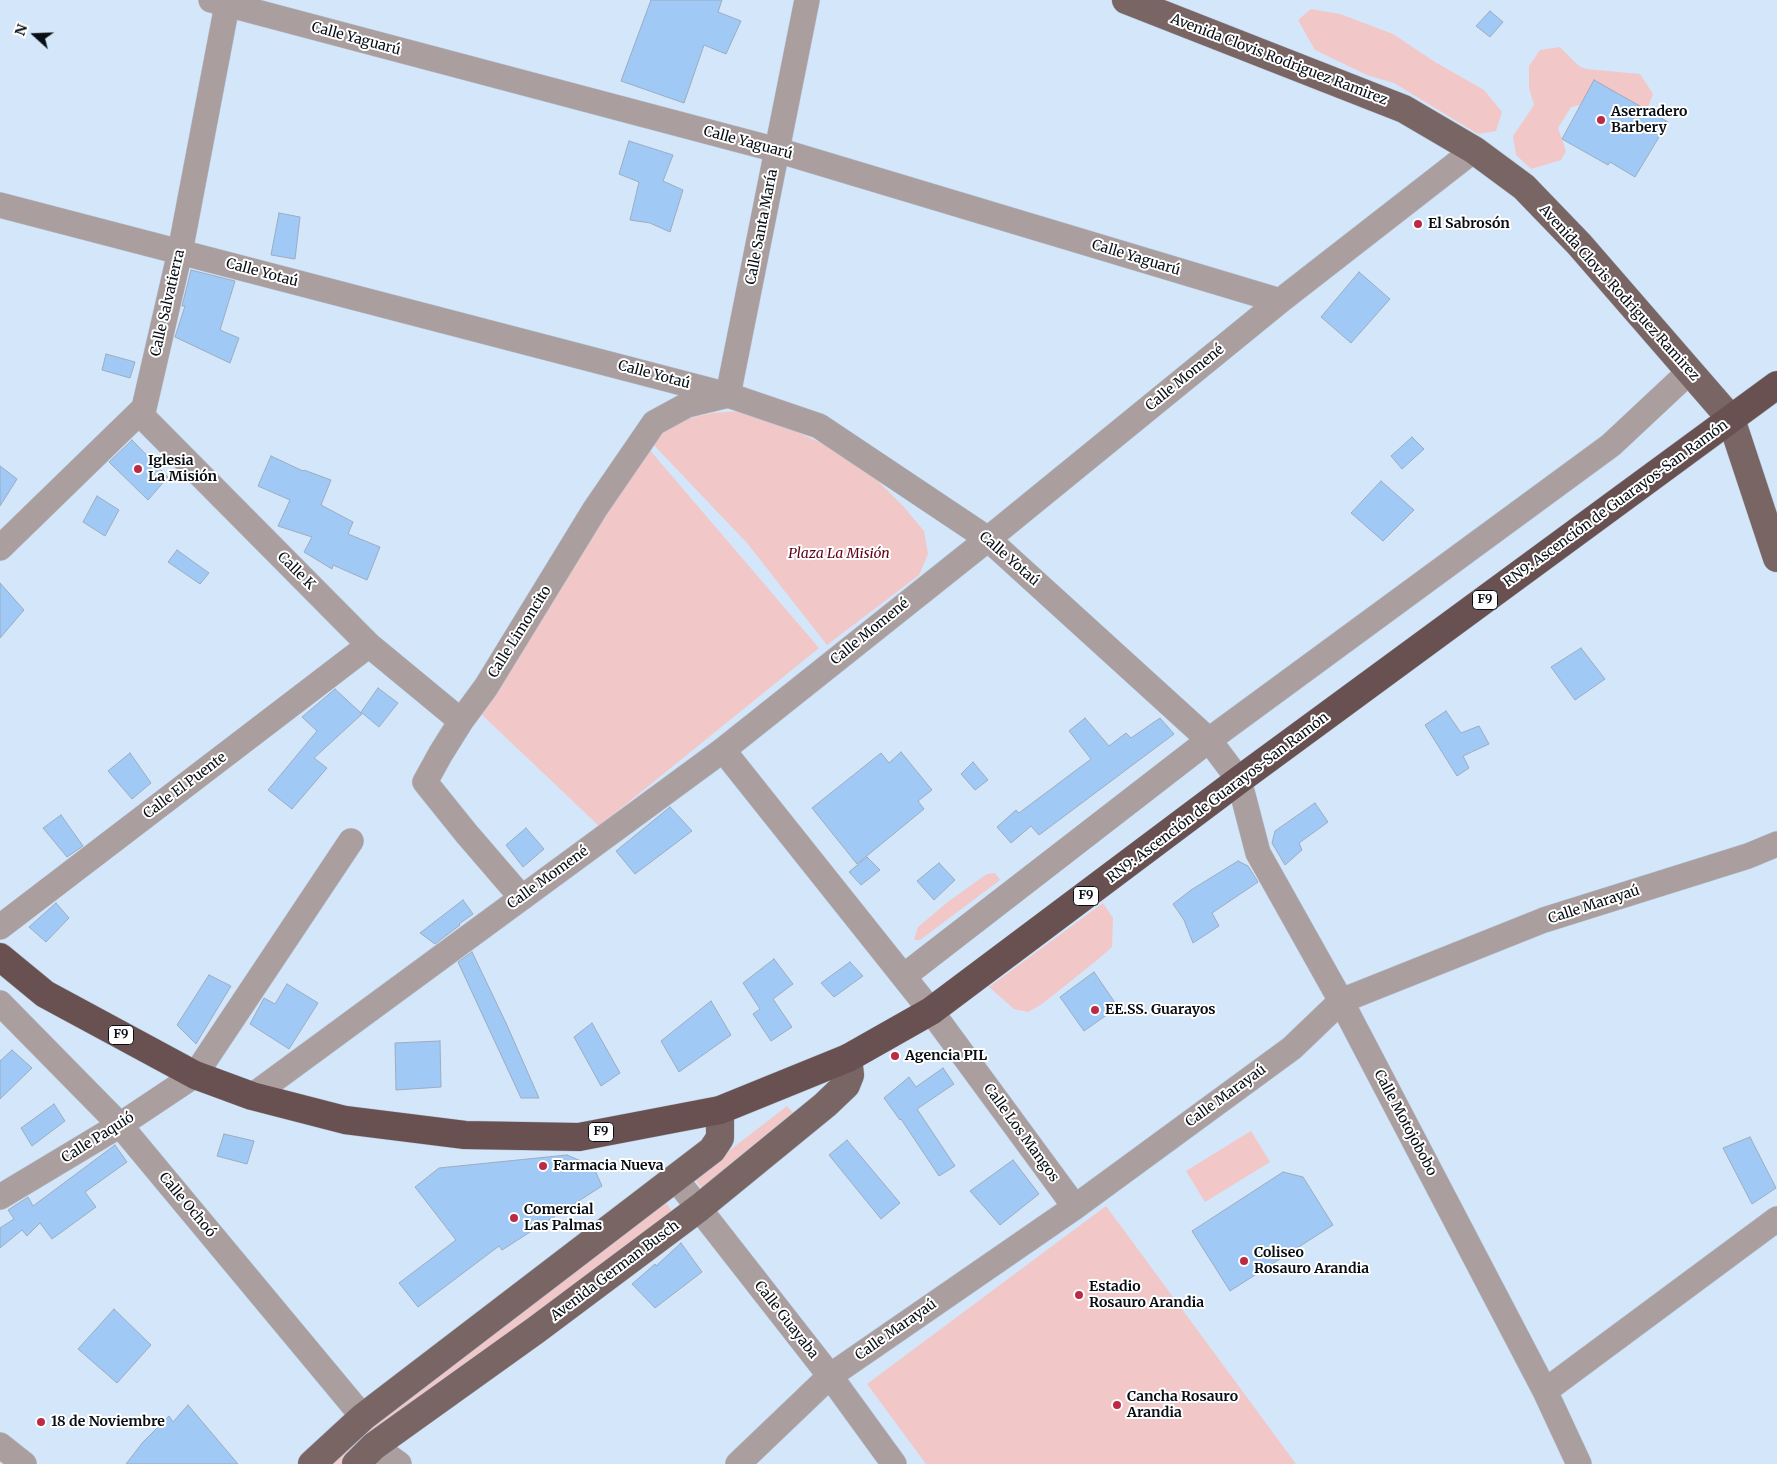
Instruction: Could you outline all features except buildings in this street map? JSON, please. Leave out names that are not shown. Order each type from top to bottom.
[{"type":"highway","name":"RN9: Ascención de Guarayos-San Ramón","points":[[0,957],[45,994],[194,1075],[252,1096],[345,1120],[465,1135],[579,1137],[720,1110],[848,1058],[931,1011],[1240,780],[1777,384]]},
{"type":"main road","name":"Avenida Clovis Rodriguez Ramirez","points":[[1126,0],[1404,109],[1474,150],[1524,187],[1572,236],[1731,419],[1777,558]]},
{"type":"main road","name":"Avenida German Busch","points":[[365,1455],[699,1208],[825,1105],[846,1085],[850,1075],[848,1058]]},
{"type":"main road","points":[[312,1464],[363,1416],[712,1150],[720,1138],[720,1110]]},
{"type":"street","name":"Calle Santa María","points":[[728,395],[807,0]]},
{"type":"street","name":"Calle Yaguarú","points":[[222,2],[777,150],[1280,301]]},
{"type":"street","name":"Calle Salvatierra","points":[[0,548],[144,408],[180,252],[222,2]]},
{"type":"street","name":"Calle Momené","points":[[252,1096],[723,750],[948,568],[988,539],[1280,301],[1474,150]]},
{"type":"street","name":"Calle Yotaú","points":[[0,205],[728,395],[819,426],[988,539],[1209,740],[1240,780]]},
{"type":"street","points":[[904,976],[1209,740],[1611,446],[1690,372]]},
{"type":"street","name":"Calle Limoncito","points":[[522,898],[466,833],[426,782],[461,720],[486,687],[595,509],[654,423],[687,405],[728,395]]},
{"type":"street","name":"Calle K","points":[[139,413],[369,645],[461,720]]},
{"type":"street","name":"Calle El Puente","points":[[0,927],[369,645]]},
{"type":"street","name":"Calle Los Mangos","points":[[723,750],[931,1011],[1075,1207]]},
{"type":"street","name":"Calle Motojobobo","points":[[1240,780],[1258,853],[1341,1001],[1545,1391],[1579,1464]]},
{"type":"street","points":[[194,1075],[351,841]]},
{"type":"street","name":"Calle Marayaú","points":[[738,1464],[830,1376],[1075,1207],[1292,1048],[1341,1001],[1544,920],[1748,856],[1777,844]]},
{"type":"street","name":"Calle Ochoó","points":[[0,1003],[120,1125],[363,1416]]},
{"type":"street","name":"Calle Paquió","points":[[0,1198],[120,1125],[194,1075]]},
{"type":"street","name":"Calle Guayaba","points":[[676,1179],[830,1376],[894,1464]]},
{"type":"street","points":[[1545,1391],[1777,1218]]},
{"type":"street","points":[[0,1445],[24,1464]]},
{"type":"street","points":[[365,1455],[399,1464]]},
{"type":"green space","points":[[1311,9],[1340,14],[1393,34],[1435,62],[1484,90],[1502,112],[1496,131],[1478,134],[1394,83],[1367,75],[1315,50],[1298,20]]},
{"type":"green space","points":[[1560,47],[1579,66],[1586,69],[1640,74],[1653,94],[1647,110],[1635,115],[1593,102],[1571,107],[1558,128],[1566,151],[1561,160],[1531,169],[1516,155],[1513,136],[1534,105],[1529,88],[1529,66],[1540,50]]},
{"type":"green space","name":"Plaza La Misión","points":[[740,411],[757,414],[853,459],[903,506],[924,531],[928,554],[919,575],[827,645],[747,543],[649,440],[683,420],[712,413]]},
{"type":"green space","points":[[648,448],[819,648],[599,826],[480,713]]},
{"type":"green space","points":[[995,873],[1000,880],[920,940],[914,940],[918,927],[949,901],[987,874]]},
{"type":"green space","points":[[1103,903],[1113,918],[1112,947],[1042,1004],[1028,1012],[1014,1009],[989,987]]},
{"type":"green space","points":[[787,1106],[794,1114],[703,1190],[694,1178]]},
{"type":"green space","points":[[1251,1131],[1270,1162],[1205,1202],[1186,1171]]},
{"type":"green space","points":[[664,1200],[677,1218],[346,1464],[327,1464],[347,1444]]},
{"type":"green space","name":"Estadio Rosauro Arandia","points":[[1106,1206],[1296,1464],[926,1464],[867,1384]]},
{"type":"place","name":"Aserradero Barbery","points":[[1601,120]]},
{"type":"place","name":"El Sabrosón","points":[[1418,224]]},
{"type":"place","name":"Iglesia La Misión","points":[[138,469]]},
{"type":"place","name":"EE.SS. Guarayos","points":[[1095,1010]]},
{"type":"place","name":"Agencia PIL","points":[[895,1056]]},
{"type":"place","name":"Farmacia Nueva","points":[[543,1166]]},
{"type":"place","name":"Comercial Las Palmas","points":[[514,1218]]},
{"type":"place","name":"Coliseo Rosauro Arandia","points":[[1244,1261]]},
{"type":"place","name":"Estadio Rosauro Arandia","points":[[1079,1295]]},
{"type":"place","name":"Cancha Rosauro Arandia","points":[[1117,1405]]},
{"type":"place","name":"18 de Noviembre","points":[[41,1422]]}]
